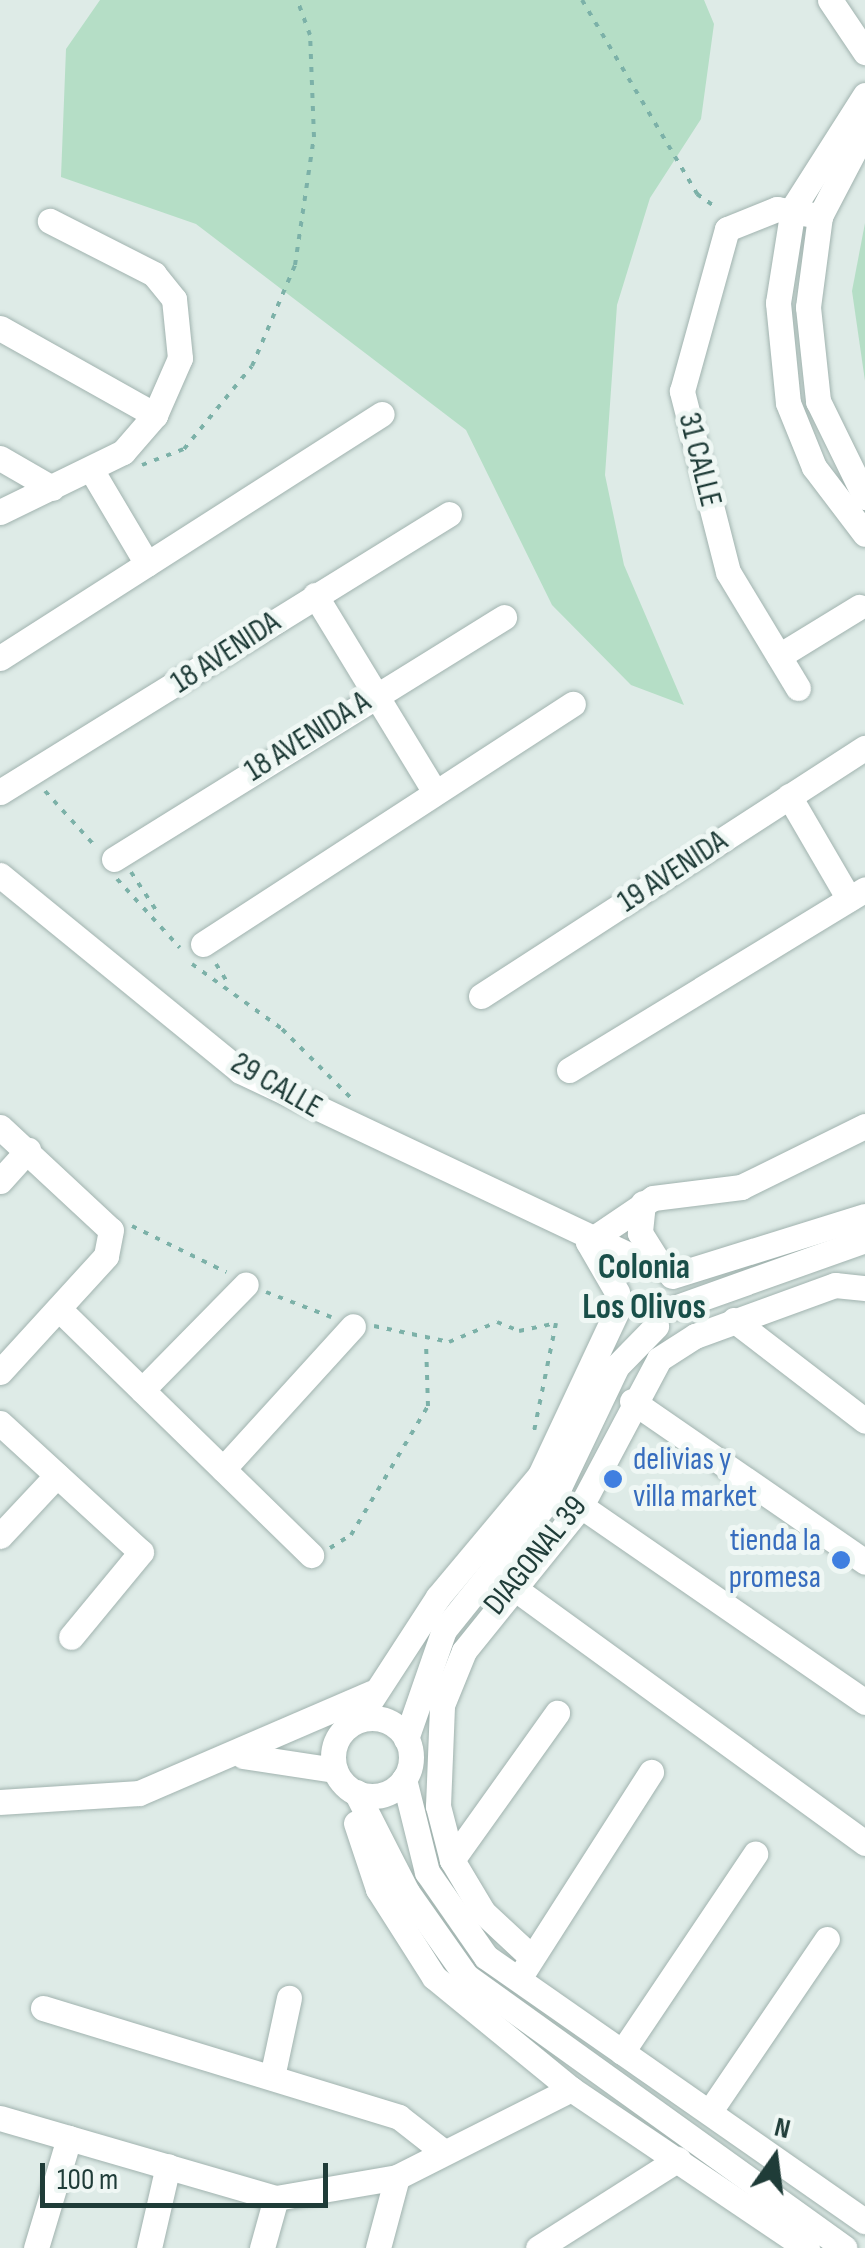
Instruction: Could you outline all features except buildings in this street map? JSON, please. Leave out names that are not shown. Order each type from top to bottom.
[{"type":"street","points":[[832,0],[865,52]]},
{"type":"street","points":[[865,95],[793,208],[778,303],[788,403],[814,468],[865,534]]},
{"type":"street","points":[[865,130],[820,216],[808,349],[837,453],[865,497]]},
{"type":"street","points":[[734,220],[793,208],[820,216]]},
{"type":"street","name":"31 CALLE","points":[[734,220],[682,396],[728,572],[798,688]]},
{"type":"street","points":[[0,512],[92,471],[156,415],[180,358],[174,300],[154,274],[50,221]]},
{"type":"street","points":[[0,328],[156,415]]},
{"type":"street","points":[[0,658],[382,414]]},
{"type":"street","points":[[0,458],[52,488]]},
{"type":"street","points":[[92,471],[147,564]]},
{"type":"street","name":"18 AVENIDA","points":[[1,791],[449,514]]},
{"type":"street","points":[[315,596],[434,791]]},
{"type":"street","points":[[779,656],[859,608]]},
{"type":"street","name":"18 AVENIDA A","points":[[117,857],[504,617]]},
{"type":"street","points":[[203,944],[573,704]]},
{"type":"street","name":"19 AVENIDA","points":[[481,996],[865,748]]},
{"type":"street","points":[[569,1070],[857,894],[789,796]]},
{"type":"street","name":"29 CALLE","points":[[0,876],[240,1070],[588,1242],[661,1270]]},
{"type":"street","points":[[865,1126],[742,1187],[643,1203],[588,1242],[634,1323],[656,1326],[677,1307],[865,1240]]},
{"type":"street","points":[[0,1127],[111,1230],[106,1256],[0,1372]]},
{"type":"street","points":[[0,1182],[28,1150]]},
{"type":"street","points":[[643,1203],[640,1233],[677,1307]]},
{"type":"street","points":[[618,1299],[632,1269],[661,1270],[865,1216]]},
{"type":"street","points":[[142,1390],[246,1284]]},
{"type":"street","name":"DIAGONAL 39","points":[[527,1953],[483,1912],[452,1860],[437,1788],[442,1705],[464,1651],[581,1506],[632,1401],[658,1359],[734,1320],[836,1285],[865,1288]]},
{"type":"street","name":"DIAGONAL 39","points":[[352,1724],[371,1693],[540,1476],[618,1299]]},
{"type":"street","points":[[60,1310],[310,1555]]},
{"type":"street","points":[[734,1320],[865,1420]]},
{"type":"street","points":[[223,1469],[353,1326]]},
{"type":"street","name":"DIAGONAL 39","points":[[406,1739],[444,1630],[559,1487],[617,1366],[656,1326]]},
{"type":"street","points":[[632,1401],[865,1562]]},
{"type":"street","points":[[0,1422],[141,1552],[71,1637]]},
{"type":"street","points":[[0,1536],[57,1475]]},
{"type":"street","points":[[581,1506],[865,1702]]},
{"type":"street","points":[[514,1588],[865,1843]]},
{"type":"street","points":[[0,1802],[139,1793],[371,1693]]},
{"type":"street","points":[[452,1860],[557,1712]]},
{"type":"street","points":[[301,1725],[386,1720],[406,1739],[404,1779],[426,1872],[486,1957],[865,2221]]},
{"type":"street","points":[[352,1724],[345,1804],[378,1889],[434,1977],[572,2088],[807,2248]]},
{"type":"street","points":[[218,1761],[261,1752],[382,1794],[404,1779]]},
{"type":"street","points":[[522,1985],[527,1953],[651,1772]]},
{"type":"street","points":[[346,1783],[406,1892],[466,1976],[844,2248]]},
{"type":"street","points":[[622,2052],[755,1854]]},
{"type":"street","points":[[710,2111],[828,1939]]},
{"type":"street","points":[[272,2077],[288,1998]]},
{"type":"street","points":[[43,2008],[399,2117],[444,2152]]},
{"type":"street","points":[[0,2118],[276,2198],[397,2178],[572,2088]]},
{"type":"street","points":[[36,2248],[69,2138]]},
{"type":"street","points":[[538,2248],[678,2160]]},
{"type":"street","points":[[149,2248],[168,2166]]},
{"type":"street","points":[[378,2248],[397,2178]]},
{"type":"street","points":[[262,2248],[276,2198]]},
{"type":"path","points":[[135,468],[184,449],[252,366],[296,265],[314,137],[310,36],[298,0]]},
{"type":"path","points":[[582,0],[697,194],[734,220]]},
{"type":"path","points":[[117,857],[158,914]]},
{"type":"path","points":[[203,944],[230,985]]},
{"type":"path","points":[[111,1230],[163,1236],[246,1284],[353,1326],[426,1342],[465,1340],[497,1322],[519,1331],[556,1323],[534,1425],[540,1476]]},
{"type":"path","points":[[310,1555],[351,1535],[428,1406],[426,1342]]},
{"type":"green space","points":[[100,0],[704,0],[714,24],[701,119],[650,198],[617,305],[605,475],[624,565],[684,705],[631,685],[552,605],[466,430],[196,224],[61,177],[66,49]]},
{"type":"green space","points":[[865,223],[865,381],[852,291]]},
{"type":"place","name":"delivias y villa market","points":[[613,1479]]},
{"type":"place","name":"tienda la promesa","points":[[841,1560]]},
{"type":"district","name":"Colonia Los Olivos","points":[[644,1288]]}]
